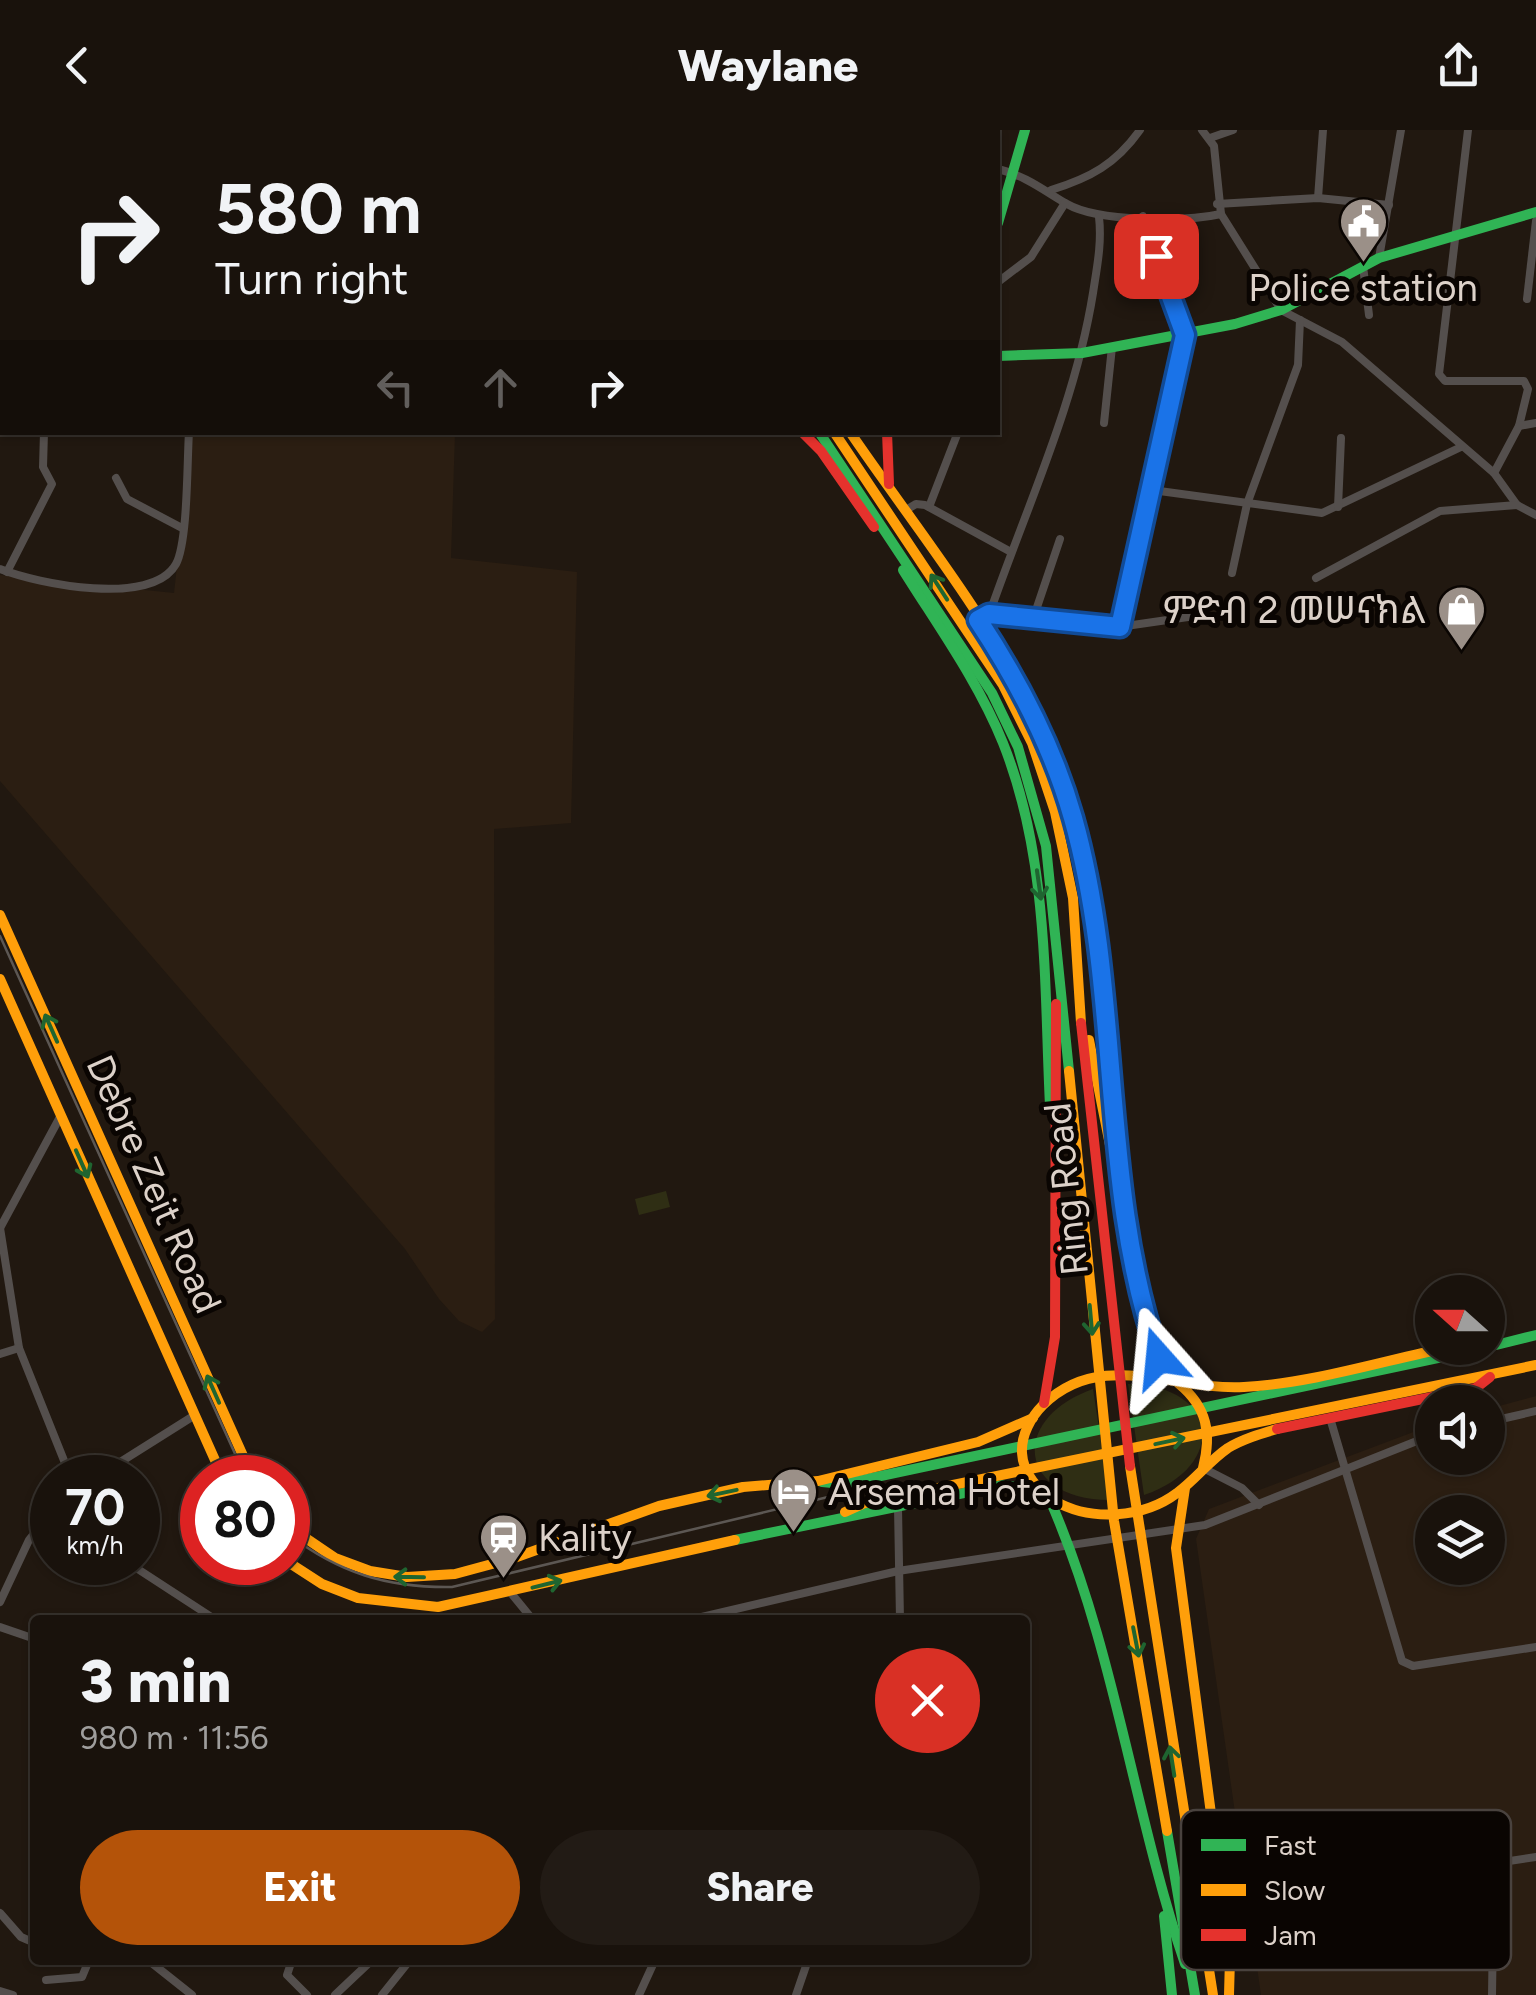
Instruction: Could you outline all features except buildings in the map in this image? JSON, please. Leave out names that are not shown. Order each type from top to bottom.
[{"type":"main road","points":[[1000,215],[1025,130]]},
{"type":"main road","points":[[1000,356],[1082,353],[1185,335],[1282,310],[1378,258],[1458,231],[1536,212]]},
{"type":"main road","points":[[805,435],[822,452],[861,508],[984,700],[1015,776],[1039,883],[1052,1137],[1055,1337],[1044,1403]]},
{"type":"main road","points":[[888,435],[889,484]]},
{"type":"main road","points":[[844,437],[889,484],[984,617],[1022,686],[1073,818],[1097,944],[1117,1161]]},
{"type":"main road","name":"Ring Road","points":[[844,437],[992,693],[1018,747],[1046,846],[1114,1521],[1181,1911]]},
{"type":"main road","name":"Ring Road","points":[[844,437],[1004,686],[1032,743],[1068,869],[1104,1259],[1132,1492],[1181,1819]]},
{"type":"main road","name":"Debre Zeit Road","points":[[0,915],[243,1455]]},
{"type":"main road","points":[[1052,1137],[1058,1081],[1058,944]]},
{"type":"main road","name":"Debre Zeit Road","points":[[0,979],[213,1455]]},
{"type":"main road","points":[[1079,990],[1117,1161],[1145,1320],[1159,1358],[1173,1380],[1190,1392],[1208,1420],[1203,1468]]},
{"type":"main road","points":[[1505,1342],[1536,1335]]},
{"type":"main road","points":[[1181,1952],[1163,1900],[1092,1607],[1072,1544],[1023,1459],[1022,1442],[1044,1403],[1088,1376],[1126,1372],[1222,1389],[1267,1384],[1415,1354]]},
{"type":"main road","points":[[310,1543],[365,1571],[395,1577],[436,1576],[474,1569],[658,1506],[768,1484],[843,1484],[1415,1362]]},
{"type":"main road","points":[[837,1517],[865,1503],[1490,1378],[1536,1365]]},
{"type":"main road","points":[[1474,1385],[1490,1378]]},
{"type":"main road","points":[[1050,1500],[1101,1515],[1142,1510],[1185,1488],[1203,1468],[1245,1439],[1415,1400]]},
{"type":"main road","points":[[818,1481],[883,1462],[997,1439],[1033,1418]]},
{"type":"main road","points":[[310,1576],[335,1592],[373,1604],[438,1607],[837,1517],[1004,1486],[1041,1490]]},
{"type":"main road","points":[[1185,1488],[1176,1530],[1211,1810]]},
{"type":"main road","points":[[1163,1900],[1172,1995]]},
{"type":"main road","name":"Ring Road","points":[[1208,1970],[1213,1995]]},
{"type":"main road","points":[[1229,1995],[1230,1970]]},
{"type":"main road","points":[[1233,1970],[1238,1995]]},
{"type":"street","points":[[1051,190],[1088,179],[1110,164],[1140,130]]},
{"type":"street","points":[[1202,130],[1210,138],[1216,155],[1217,204],[1221,214],[1282,310],[1342,342],[1494,473],[1517,505],[1536,515]]},
{"type":"street","points":[[1210,138],[1234,130]]},
{"type":"street","points":[[1318,198],[1323,130]]},
{"type":"street","points":[[1378,258],[1401,130]]},
{"type":"street","points":[[1468,130],[1440,380],[1524,381],[1528,389],[1519,426],[1494,473]]},
{"type":"street","points":[[1000,170],[1051,190],[1065,203],[1099,217],[1221,214]]},
{"type":"street","points":[[1217,204],[1318,198],[1389,206]]},
{"type":"street","points":[[1000,280],[1040,247],[1065,203]]},
{"type":"street","points":[[1120,627],[1185,335],[1143,216]]},
{"type":"street","points":[[1099,217],[1101,242],[1082,353],[1048,458],[984,617],[1120,627],[1188,617]]},
{"type":"street","points":[[1528,299],[1536,220]]},
{"type":"street","points":[[1362,266],[1369,316]]},
{"type":"street","points":[[1232,573],[1246,504],[1298,365],[1300,320]]},
{"type":"street","points":[[1104,423],[1112,347]]},
{"type":"street","points":[[1519,426],[1536,424]]},
{"type":"street","points":[[44,435],[43,467],[52,481],[51,490],[4,570],[104,590],[141,586],[164,578],[175,566],[189,435]]},
{"type":"street","points":[[929,507],[957,435]]},
{"type":"street","points":[[1338,508],[1341,438]]},
{"type":"street","points":[[1152,490],[1309,515],[1338,508],[1460,447]]},
{"type":"street","points":[[116,478],[127,500],[182,528]]},
{"type":"street","points":[[906,510],[916,504],[929,507],[1011,552]]},
{"type":"street","points":[[1316,578],[1440,511],[1517,505]]},
{"type":"street","points":[[1032,622],[1060,539]]},
{"type":"street","points":[[60,1117],[0,1228],[19,1348],[61,1455]]},
{"type":"street","points":[[0,1354],[19,1348]]},
{"type":"street","points":[[1505,1418],[1536,1411]]},
{"type":"street","points":[[132,1455],[196,1415]]},
{"type":"street","points":[[1330,1418],[1402,1661],[1413,1666],[1536,1647]]},
{"type":"street","points":[[711,1615],[898,1572],[1204,1525],[1415,1441]]},
{"type":"street","points":[[1203,1468],[1242,1488],[1259,1504]]},
{"type":"street","points":[[898,1507],[900,1615]]},
{"type":"street","points":[[0,1602],[30,1539]]},
{"type":"street","points":[[160,1583],[208,1615]]},
{"type":"street","points":[[511,1593],[529,1615]]},
{"type":"street","points":[[0,1627],[30,1637]]},
{"type":"street","points":[[1511,1859],[1536,1857]]},
{"type":"street","points":[[0,1913],[21,1937],[30,1941]]},
{"type":"street","points":[[46,1980],[82,1977],[87,1965]]},
{"type":"street","points":[[154,1965],[192,1995]]},
{"type":"street","points":[[290,1965],[287,1975],[308,1995]]},
{"type":"street","points":[[335,1995],[367,1965]]},
{"type":"street","points":[[382,1995],[406,1965]]},
{"type":"street","points":[[639,1995],[653,1965]]},
{"type":"street","points":[[796,1995],[806,1965]]},
{"type":"street","points":[[1492,1970],[1492,1995]]},
{"type":"street","points":[[0,1991],[13,1995]]},
{"type":"shaded area","points":[[192,435],[455,435],[451,558],[577,572],[571,823],[494,829],[495,1319],[482,1332],[459,1321],[439,1299],[405,1249],[0,781],[0,575],[174,593]]},
{"type":"shaded area","points":[[666,1191],[670,1207],[639,1215],[635,1199]]},
{"type":"shaded area","points":[[1128,1384],[1158,1388],[1181,1398],[1195,1412],[1202,1429],[1200,1447],[1190,1466],[1171,1482],[1144,1495]]},
{"type":"shaded area","points":[[1093,1389],[1110,1500],[1079,1496],[1057,1487],[1042,1473],[1035,1456],[1037,1437],[1047,1419],[1066,1402]]},
{"type":"shaded area","points":[[1536,1396],[1536,1995],[1261,1995],[1257,1970],[1511,1970],[1511,1810],[1235,1810],[1196,1539],[1209,1509],[1415,1431],[1415,1475],[1505,1475],[1505,1404]]},
{"type":"tram line","points":[[0,936],[236,1455]]},
{"type":"tram line","points":[[310,1550],[365,1576],[406,1585],[452,1587],[849,1492]]},
{"type":"traffic: fast","points":[[1000,216],[1025,130]]},
{"type":"traffic: fast","points":[[1000,356],[1082,353],[1235,324],[1281,310],[1379,258],[1536,212]]},
{"type":"traffic: fast","points":[[821,435],[992,693],[1018,747],[1046,846],[1069,1071]]},
{"type":"traffic: fast","points":[[903,570],[982,698],[1018,787],[1029,831],[1042,922],[1050,1106]]},
{"type":"traffic: fast","points":[[1505,1343],[1536,1335]]},
{"type":"traffic: fast","points":[[822,1482],[843,1484],[1415,1363]]},
{"type":"traffic: fast","points":[[735,1540],[1003,1485],[1041,1491]]},
{"type":"traffic: fast","points":[[1050,1500],[1108,1672],[1181,1951]]},
{"type":"traffic: fast","points":[[1167,1831],[1181,1913]]},
{"type":"traffic: fast","points":[[1164,1916],[1172,1995]]},
{"type":"traffic: fast","points":[[1191,1970],[1195,1995]]},
{"type":"traffic: slow","points":[[836,435],[1003,685],[1032,743],[1055,812],[1073,898],[1081,1023]]},
{"type":"traffic: slow","points":[[852,435],[994,640],[1032,711],[1053,762],[1070,815],[1093,922],[1115,1141]]},
{"type":"traffic: slow","points":[[0,915],[243,1455]]},
{"type":"traffic: slow","points":[[0,979],[213,1455]]},
{"type":"traffic: slow","points":[[1089,1040],[1145,1320],[1173,1380]]},
{"type":"traffic: slow","points":[[1069,1071],[1114,1521],[1167,1831]]},
{"type":"traffic: slow","points":[[1277,1429],[1228,1448],[1164,1501],[1117,1514],[1085,1512],[1055,1501],[1032,1481],[1022,1453],[1025,1433],[1043,1405],[1065,1388],[1089,1379],[1139,1376],[1244,1387],[1320,1377],[1415,1355]]},
{"type":"traffic: slow","points":[[845,1512],[865,1503],[1536,1365]]},
{"type":"traffic: slow","points":[[1179,1384],[1196,1402],[1205,1422],[1203,1468]]},
{"type":"traffic: slow","points":[[310,1541],[335,1558],[370,1571],[407,1577],[455,1574],[514,1558],[659,1506],[743,1487],[818,1481],[978,1442],[1033,1418]]},
{"type":"traffic: slow","points":[[1130,1466],[1184,1810]]},
{"type":"traffic: slow","points":[[1185,1488],[1176,1548],[1211,1810]]},
{"type":"traffic: slow","points":[[310,1576],[358,1598],[438,1607],[735,1540]]},
{"type":"traffic: slow","points":[[1209,1970],[1213,1995]]},
{"type":"traffic: slow","points":[[1229,1995],[1230,1970]]},
{"type":"traffic: jam","points":[[805,435],[821,451],[874,527]]},
{"type":"traffic: jam","points":[[887,435],[889,484]]},
{"type":"traffic: jam","points":[[1044,1403],[1055,1337],[1056,1004]]},
{"type":"traffic: jam","points":[[1081,1023],[1130,1466]]},
{"type":"traffic: jam","points":[[1277,1429],[1476,1388],[1490,1377]]},
{"type":"place","name":"Police station","points":[[1363,264]]},
{"type":"place","name":"ምድብ 2 መሠናክል","points":[[1461,652]]},
{"type":"place","name":"Arsema Hotel","points":[[793,1534]]},
{"type":"place","name":"Kality","points":[[503,1580]]},
{"type":"route","points":[[1156,256],[1185,335],[1120,627],[1032,622],[989,614],[978,620],[1022,686],[1073,818],[1097,944],[1128,1239],[1145,1320],[1159,1358]]}]
